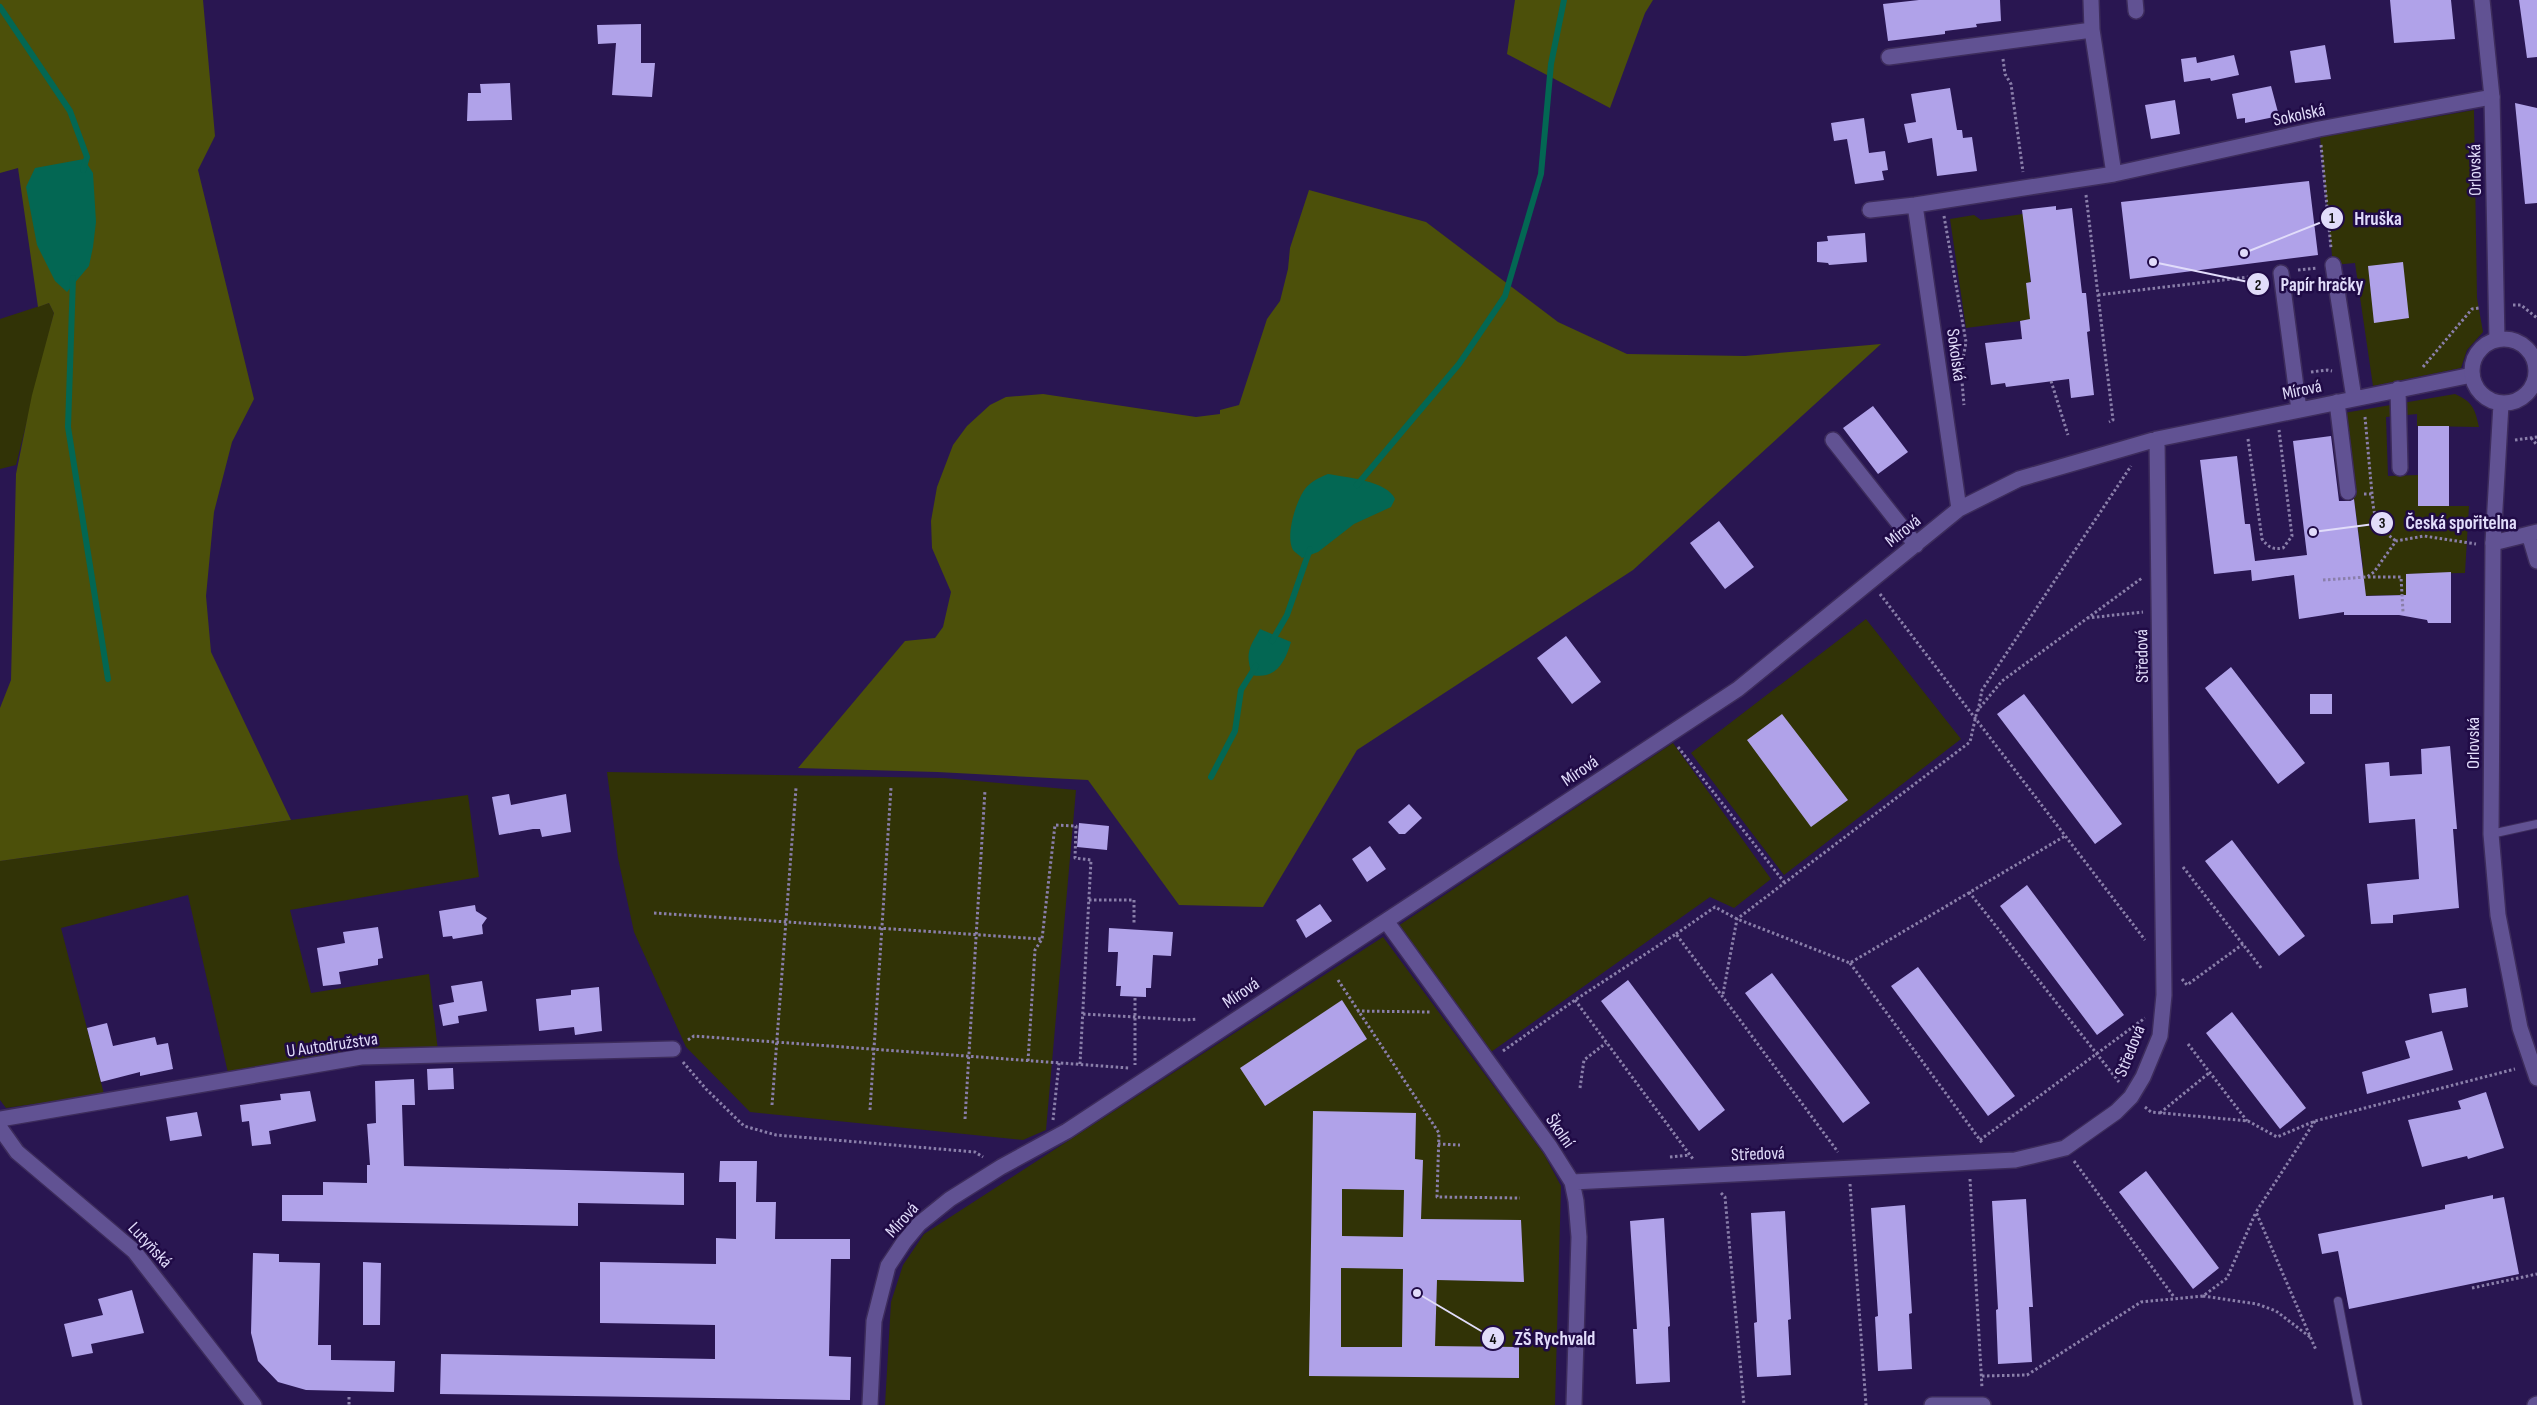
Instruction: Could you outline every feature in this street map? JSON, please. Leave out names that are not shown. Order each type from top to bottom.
[{"type":"street","points":[[2091,0],[2092,30],[2114,174]]},
{"type":"street","name":"Orlovská","points":[[2482,0],[2492,98],[2497,340]]},
{"type":"street","points":[[1889,57],[2092,30]]},
{"type":"street","name":"Sokolská","points":[[1870,210],[1915,205],[2114,174],[2319,130],[2492,98]]},
{"type":"street","name":"Sokolská","points":[[1915,205],[1959,509]]},
{"type":"street","points":[[2333,265],[2354,398]]},
{"type":"street","points":[[2280,273],[2300,410]]},
{"type":"street","points":[[2497,340],[2516,342],[2525,347],[2535,363],[2536,372],[2534,383],[2528,392],[2520,399],[2501,404],[2489,400],[2481,394],[2475,385],[2472,375],[2476,356],[2489,343],[2497,340]]},
{"type":"street","name":"Mírová","points":[[870,1405],[874,1321],[888,1266],[919,1224],[950,1199],[1001,1167],[1051,1140],[1738,689],[1959,509],[2020,479],[2157,439],[2472,375]]},
{"type":"street","points":[[2398,389],[2400,468]]},
{"type":"street","points":[[2337,402],[2348,492]]},
{"type":"street","name":"Orlovská","points":[[2501,404],[2493,543],[2491,834],[2498,915],[2520,1028],[2537,1078]]},
{"type":"street","name":"Středová","points":[[1572,1182],[2015,1160],[2065,1148],[2116,1112],[2131,1097],[2143,1077],[2160,1036],[2164,995],[2157,439]]},
{"type":"street","points":[[1833,440],[1916,545]]},
{"type":"street","points":[[2493,543],[2533,533],[2537,561]]},
{"type":"street","name":"Školní","points":[[1386,921],[1550,1147],[1572,1182],[1579,1237],[1574,1405]]},
{"type":"street","name":"U Autodružstva","points":[[0,1119],[361,1057],[673,1049]]},
{"type":"street","name":"Lutyňská","points":[[0,1128],[17,1152],[134,1251],[254,1405]]},
{"type":"street","points":[[1932,1405],[1983,1404]]},
{"type":"lane","points":[[2491,834],[2537,824]]},
{"type":"lane","points":[[2338,1301],[2358,1405]]},
{"type":"path","points":[[2001,42],[2005,74],[2011,84],[2025,188]]},
{"type":"path","points":[[2098,296],[2333,265],[2319,130]]},
{"type":"path","points":[[2084,179],[2113,420],[2109,422]]},
{"type":"path","points":[[1942,201],[1966,342],[1960,370],[1965,410]]},
{"type":"path","points":[[2426,384],[2422,365],[2472,309],[2521,305],[2537,318]]},
{"type":"path","points":[[2294,375],[2327,370],[2351,378]]},
{"type":"path","points":[[2051,382],[2068,436]]},
{"type":"path","points":[[2246,421],[2262,539],[2268,547],[2283,548],[2292,536],[2277,414]]},
{"type":"path","points":[[2365,417],[2374,516],[2382,530],[2396,541]]},
{"type":"path","points":[[2531,438],[2537,445]]},
{"type":"path","points":[[1978,711],[1982,690],[2131,466]]},
{"type":"path","points":[[2348,492],[2372,494]]},
{"type":"path","points":[[2367,578],[2374,572],[2396,541],[2424,536],[2467,544],[2493,543]]},
{"type":"path","points":[[1723,995],[1737,919],[1970,742],[1974,717],[2002,680],[2140,578],[2159,572]]},
{"type":"path","points":[[2323,580],[2401,577],[2403,612]]},
{"type":"path","points":[[1870,581],[2141,936],[2187,985],[2243,944]]},
{"type":"path","points":[[2086,618],[2160,611]]},
{"type":"path","points":[[1668,735],[1784,882]]},
{"type":"path","points":[[772,1105],[796,788]]},
{"type":"path","points":[[870,1110],[872,1049],[891,788]]},
{"type":"path","points":[[965,1119],[985,790]]},
{"type":"path","points":[[1028,1061],[1034,950],[1042,939],[1055,825],[1076,826],[1075,858],[1092,860],[1080,1064]]},
{"type":"path","points":[[1850,962],[2065,836]]},
{"type":"path","points":[[2183,867],[2262,969]]},
{"type":"path","points":[[1969,892],[2131,1097],[2151,1112],[2248,1121],[2278,1137],[2315,1121],[2515,1069]]},
{"type":"path","points":[[1089,900],[1134,900],[1134,923]]},
{"type":"path","points":[[1488,1062],[1575,1000],[1715,908],[1737,919],[1850,962],[1996,1161]]},
{"type":"path","points":[[654,913],[1042,939]]},
{"type":"path","points":[[1676,934],[1836,1148],[1847,1169],[1851,1190],[1866,1405]]},
{"type":"path","points":[[1338,980],[1438,1133],[1437,1197],[1520,1198]]},
{"type":"path","points":[[694,1036],[1135,1068],[1135,998]]},
{"type":"path","points":[[1575,1000],[1706,1175],[1725,1197],[1744,1405]]},
{"type":"path","points":[[1357,1011],[1436,1012]]},
{"type":"path","points":[[1082,1014],[1186,1020],[1198,1019]]},
{"type":"path","points":[[1980,1140],[2098,1055],[2146,1017]]},
{"type":"path","points":[[1580,1088],[1584,1060],[1606,1043]]},
{"type":"path","points":[[2188,1044],[2248,1121]]},
{"type":"path","points":[[673,1049],[706,1089],[744,1126],[776,1135],[975,1152],[1001,1167]]},
{"type":"path","points":[[1051,1140],[1059,1063]]},
{"type":"path","points":[[2159,1113],[2210,1073]]},
{"type":"path","points":[[2203,1296],[2227,1278],[2256,1212],[2315,1121]]},
{"type":"path","points":[[1438,1144],[1460,1145]]},
{"type":"path","points":[[2065,1148],[2174,1298]]},
{"type":"path","points":[[1970,1163],[1983,1404]]},
{"type":"path","points":[[2256,1212],[2316,1350]]},
{"type":"path","points":[[2472,1288],[2537,1274]]},
{"type":"path","points":[[1982,1376],[2028,1375],[2141,1302],[2174,1298],[2203,1296],[2257,1304],[2276,1311],[2310,1338]]},
{"type":"path","points":[[349,1397],[349,1405]]},
{"type":"shaded area","points":[[0,0],[203,0],[215,136],[198,170],[254,399],[232,442],[214,512],[206,596],[211,652],[291,820],[0,861],[0,708],[11,680],[16,474],[32,395],[54,313],[49,303],[38,307],[18,168],[0,173]]},
{"type":"shaded area","points":[[1515,0],[1653,0],[1645,13],[1610,108],[1507,54]]},
{"type":"shaded area","points":[[2474,110],[2477,298],[2483,332],[2467,350],[2461,368],[2373,386],[2355,263],[2333,265],[2320,137]]},
{"type":"shaded area","points":[[84,159],[93,173],[96,222],[93,247],[89,266],[67,292],[55,281],[37,245],[26,187],[35,168]]},
{"type":"shaded area","points":[[1309,190],[1426,222],[1558,322],[1627,354],[1745,356],[1881,344],[1633,570],[1357,750],[1263,907],[1179,905],[1088,780],[937,772],[798,768],[905,641],[935,638],[943,627],[951,592],[932,548],[931,521],[937,487],[953,445],[967,426],[990,405],[1006,397],[1043,394],[1196,417],[1220,414],[1220,410],[1239,405],[1267,319],[1280,301],[1288,269],[1290,248]]},
{"type":"shaded area","points":[[2023,214],[2035,319],[1966,328],[1950,219],[1974,215],[1981,220]]},
{"type":"shaded area","points":[[49,303],[54,313],[16,465],[0,469],[0,319]]},
{"type":"shaded area","points":[[2455,394],[2466,400],[2472,407],[2479,427],[2417,426],[2417,414],[2386,417],[2388,476],[2418,475],[2419,506],[2469,506],[2465,573],[2406,574],[2406,595],[2343,596],[2363,567],[2354,499],[2349,499],[2338,414]]},
{"type":"shaded area","points":[[1328,474],[1355,478],[1375,484],[1391,493],[1395,499],[1391,507],[1354,524],[1318,552],[1302,558],[1293,550],[1291,544],[1290,536],[1295,510],[1307,486]]},
{"type":"shaded area","points":[[1866,619],[1961,739],[1784,875],[1691,753]]},
{"type":"shaded area","points":[[1260,629],[1291,642],[1286,656],[1278,668],[1267,675],[1260,676],[1252,675],[1249,651]]},
{"type":"shaded area","points":[[1673,743],[1771,879],[1734,908],[1710,897],[1491,1052],[1398,926]]},
{"type":"shaded area","points":[[607,772],[944,778],[1076,790],[1046,1130],[1023,1140],[750,1112],[686,1047],[634,932],[618,858]]},
{"type":"shaded area","points":[[468,795],[479,877],[290,910],[311,993],[429,974],[438,1051],[228,1073],[188,895],[61,928],[104,1094],[6,1108],[0,1100],[0,861]]},
{"type":"shaded area","points":[[1383,937],[1544,1154],[1561,1186],[1555,1405],[885,1405],[891,1302],[903,1265],[924,1234]]},
{"type":"building","points":[[1919,0],[2000,0],[2001,21],[1976,24],[1977,27],[1945,31],[1945,34],[1888,41],[1883,4]]},
{"type":"building","points":[[2390,0],[2451,0],[2455,39],[2394,43]]},
{"type":"building","points":[[2519,0],[2537,0],[2537,57],[2527,58]]},
{"type":"building","points":[[641,24],[641,63],[655,63],[652,97],[612,95],[616,43],[598,44],[597,25]]},
{"type":"building","points":[[2325,45],[2331,79],[2295,83],[2290,51]]},
{"type":"building","points":[[2234,55],[2239,75],[2211,81],[2210,78],[2184,82],[2181,59],[2196,57],[2197,63]]},
{"type":"building","points":[[510,83],[512,120],[467,121],[468,93],[481,93],[480,84]]},
{"type":"building","points":[[2271,86],[2279,116],[2245,123],[2245,118],[2237,119],[2232,94]]},
{"type":"building","points":[[1950,88],[1957,130],[1962,130],[1963,138],[1972,137],[1977,171],[1937,176],[1932,138],[1908,143],[1904,124],[1916,122],[1911,94]]},
{"type":"building","points":[[2175,100],[2180,134],[2151,139],[2145,105]]},
{"type":"building","points":[[2515,103],[2537,108],[2537,203],[2525,204]]},
{"type":"building","points":[[1864,118],[1869,153],[1885,151],[1888,170],[1882,171],[1884,180],[1855,184],[1847,139],[1834,141],[1831,123]]},
{"type":"building","points":[[2309,181],[2318,255],[2130,279],[2121,202]]},
{"type":"building","points":[[2056,206],[2056,210],[2072,208],[2082,293],[2086,293],[2090,331],[2087,332],[2094,395],[2071,398],[2069,379],[2006,387],[2005,383],[1991,385],[1985,343],[2022,339],[2020,321],[2030,319],[2026,283],[2031,282],[2022,210]]},
{"type":"building","points":[[1865,233],[1867,262],[1829,265],[1828,263],[1817,262],[1817,242],[1828,241],[1827,236]]},
{"type":"building","points":[[2403,262],[2409,318],[2374,323],[2368,266]]},
{"type":"building","points":[[1873,406],[1908,452],[1878,474],[1843,428]]},
{"type":"building","points":[[2418,426],[2449,426],[2449,506],[2418,506]]},
{"type":"building","points":[[2331,436],[2339,501],[2354,499],[2366,596],[2406,595],[2406,574],[2451,572],[2451,623],[2428,623],[2427,620],[2399,615],[2344,615],[2344,612],[2299,619],[2294,575],[2252,581],[2251,570],[2214,574],[2200,460],[2237,456],[2245,524],[2250,524],[2255,561],[2307,555],[2293,441]]},
{"type":"building","points":[[1719,521],[1754,567],[1725,589],[1690,543]]},
{"type":"building","points":[[1566,636],[1601,682],[1572,704],[1537,658]]},
{"type":"building","points":[[2231,667],[2305,763],[2278,784],[2205,688]]},
{"type":"building","points":[[2024,694],[2122,824],[2095,844],[1997,714]]},
{"type":"building","points":[[2310,694],[2332,694],[2332,714],[2310,714]]},
{"type":"building","points":[[1782,714],[1848,800],[1811,827],[1747,740]]},
{"type":"building","points":[[2450,746],[2457,829],[2453,829],[2459,908],[2393,915],[2393,923],[2371,924],[2367,884],[2419,879],[2415,819],[2369,823],[2365,764],[2389,762],[2390,776],[2422,774],[2421,749]]},
{"type":"building","points":[[509,794],[511,805],[566,794],[571,832],[542,837],[540,829],[533,829],[499,835],[492,797]]},
{"type":"building","points":[[1409,804],[1422,818],[1405,834],[1399,834],[1388,822]]},
{"type":"building","points":[[1079,823],[1109,826],[1107,850],[1077,847]]},
{"type":"building","points":[[2232,840],[2305,936],[2279,956],[2205,861]]},
{"type":"building","points":[[1370,846],[1386,869],[1367,882],[1352,859]]},
{"type":"building","points":[[2027,885],[2124,1015],[2097,1035],[2000,906]]},
{"type":"building","points":[[1320,904],[1332,921],[1306,938],[1296,920]]},
{"type":"building","points":[[475,905],[476,911],[487,918],[482,925],[483,934],[453,939],[452,936],[443,937],[439,911]]},
{"type":"building","points":[[378,927],[383,958],[378,959],[378,965],[339,972],[341,984],[323,986],[317,948],[345,943],[343,932]]},
{"type":"building","points":[[1109,928],[1173,932],[1171,956],[1153,955],[1151,988],[1146,988],[1146,997],[1120,996],[1121,986],[1116,986],[1118,952],[1108,952]]},
{"type":"building","points":[[1918,967],[2015,1096],[1988,1116],[1891,986]]},
{"type":"building","points":[[1772,973],[1870,1103],[1843,1123],[1745,993]]},
{"type":"building","points":[[1628,980],[1725,1110],[1699,1131],[1601,1001]]},
{"type":"building","points":[[482,981],[487,1011],[458,1016],[459,1023],[443,1026],[439,1005],[454,1002],[451,986]]},
{"type":"building","points":[[599,987],[602,1031],[575,1035],[574,1027],[539,1031],[536,999],[571,995],[571,990]]},
{"type":"building","points":[[2466,988],[2468,1007],[2432,1013],[2429,994]]},
{"type":"building","points":[[1342,1000],[1367,1039],[1265,1106],[1240,1068]]},
{"type":"building","points":[[2232,1012],[2306,1108],[2280,1129],[2206,1033]]},
{"type":"building","points":[[107,1023],[113,1046],[155,1037],[157,1045],[168,1043],[173,1069],[140,1076],[140,1072],[101,1082],[87,1028]]},
{"type":"building","points":[[2442,1031],[2453,1070],[2367,1094],[2362,1072],[2410,1058],[2405,1041]]},
{"type":"building","points":[[453,1068],[454,1089],[428,1090],[427,1069]]},
{"type":"building","points":[[414,1079],[415,1105],[402,1105],[404,1166],[684,1173],[684,1205],[578,1203],[578,1226],[282,1221],[282,1195],[323,1195],[323,1182],[367,1183],[367,1165],[370,1165],[367,1124],[376,1123],[375,1081]]},
{"type":"building","points":[[310,1091],[316,1121],[269,1131],[271,1144],[252,1146],[249,1121],[242,1122],[240,1105],[281,1100],[280,1094]]},
{"type":"building","points":[[2486,1092],[2504,1148],[2468,1159],[2467,1156],[2422,1167],[2408,1120],[2461,1109],[2458,1101]]},
{"type":"building","points":[[1313,1111],[1416,1113],[1415,1159],[1423,1160],[1421,1219],[1521,1220],[1524,1282],[1437,1280],[1435,1346],[1519,1347],[1519,1378],[1309,1376]],"holes":[[[1342,1189],[1404,1190],[1403,1237],[1342,1236]],[[1341,1268],[1403,1269],[1402,1347],[1341,1347]]]},
{"type":"building","points":[[197,1112],[202,1136],[170,1141],[166,1117]]},
{"type":"building","points":[[720,1161],[757,1161],[756,1202],[776,1202],[775,1239],[850,1239],[850,1259],[831,1259],[829,1356],[851,1357],[850,1400],[440,1394],[441,1354],[715,1359],[715,1325],[600,1323],[600,1262],[716,1264],[716,1238],[736,1239],[736,1182],[719,1182]]},
{"type":"building","points":[[2146,1171],[2219,1268],[2193,1289],[2119,1192]]},
{"type":"building","points":[[2493,1195],[2493,1199],[2504,1197],[2519,1274],[2349,1309],[2338,1251],[2322,1254],[2318,1234],[2445,1209],[2445,1205]]},
{"type":"building","points":[[2026,1199],[2033,1307],[2029,1307],[2032,1362],[1998,1364],[1996,1310],[1998,1309],[1992,1201]]},
{"type":"building","points":[[1905,1205],[1912,1313],[1909,1314],[1912,1369],[1878,1371],[1875,1317],[1878,1316],[1871,1208]]},
{"type":"building","points":[[1785,1211],[1791,1319],[1788,1320],[1791,1375],[1757,1377],[1754,1323],[1757,1322],[1751,1213]]},
{"type":"building","points":[[1664,1218],[1670,1326],[1668,1327],[1670,1382],[1636,1384],[1633,1329],[1637,1329],[1630,1221]]},
{"type":"building","points":[[253,1253],[279,1254],[279,1262],[320,1263],[318,1345],[331,1345],[331,1360],[395,1361],[394,1392],[306,1390],[278,1382],[258,1361],[251,1333]]},
{"type":"building","points":[[363,1262],[381,1263],[380,1325],[363,1325]]},
{"type":"building","points":[[132,1290],[144,1333],[91,1344],[93,1353],[72,1357],[64,1324],[103,1315],[98,1299]]},
{"type":"waterway","points":[[1357,485],[1459,364],[1505,296],[1541,174],[1551,64],[1564,0]]},
{"type":"waterway","points":[[0,7],[70,111],[87,157],[83,170]]},
{"type":"waterway","points":[[73,278],[68,427],[108,679]]},
{"type":"waterway","points":[[1272,641],[1287,615],[1310,549]]},
{"type":"waterway","points":[[1211,777],[1235,731],[1241,690],[1256,666]]},
{"type":"place","name":"Hruška","points":[[2244,253]]},
{"type":"place","name":"Papír hračky","points":[[2153,262]]},
{"type":"place","name":"Česká spořitelna","points":[[2313,532]]},
{"type":"place","name":"ZŠ Rychvald","points":[[1417,1293]]}]
